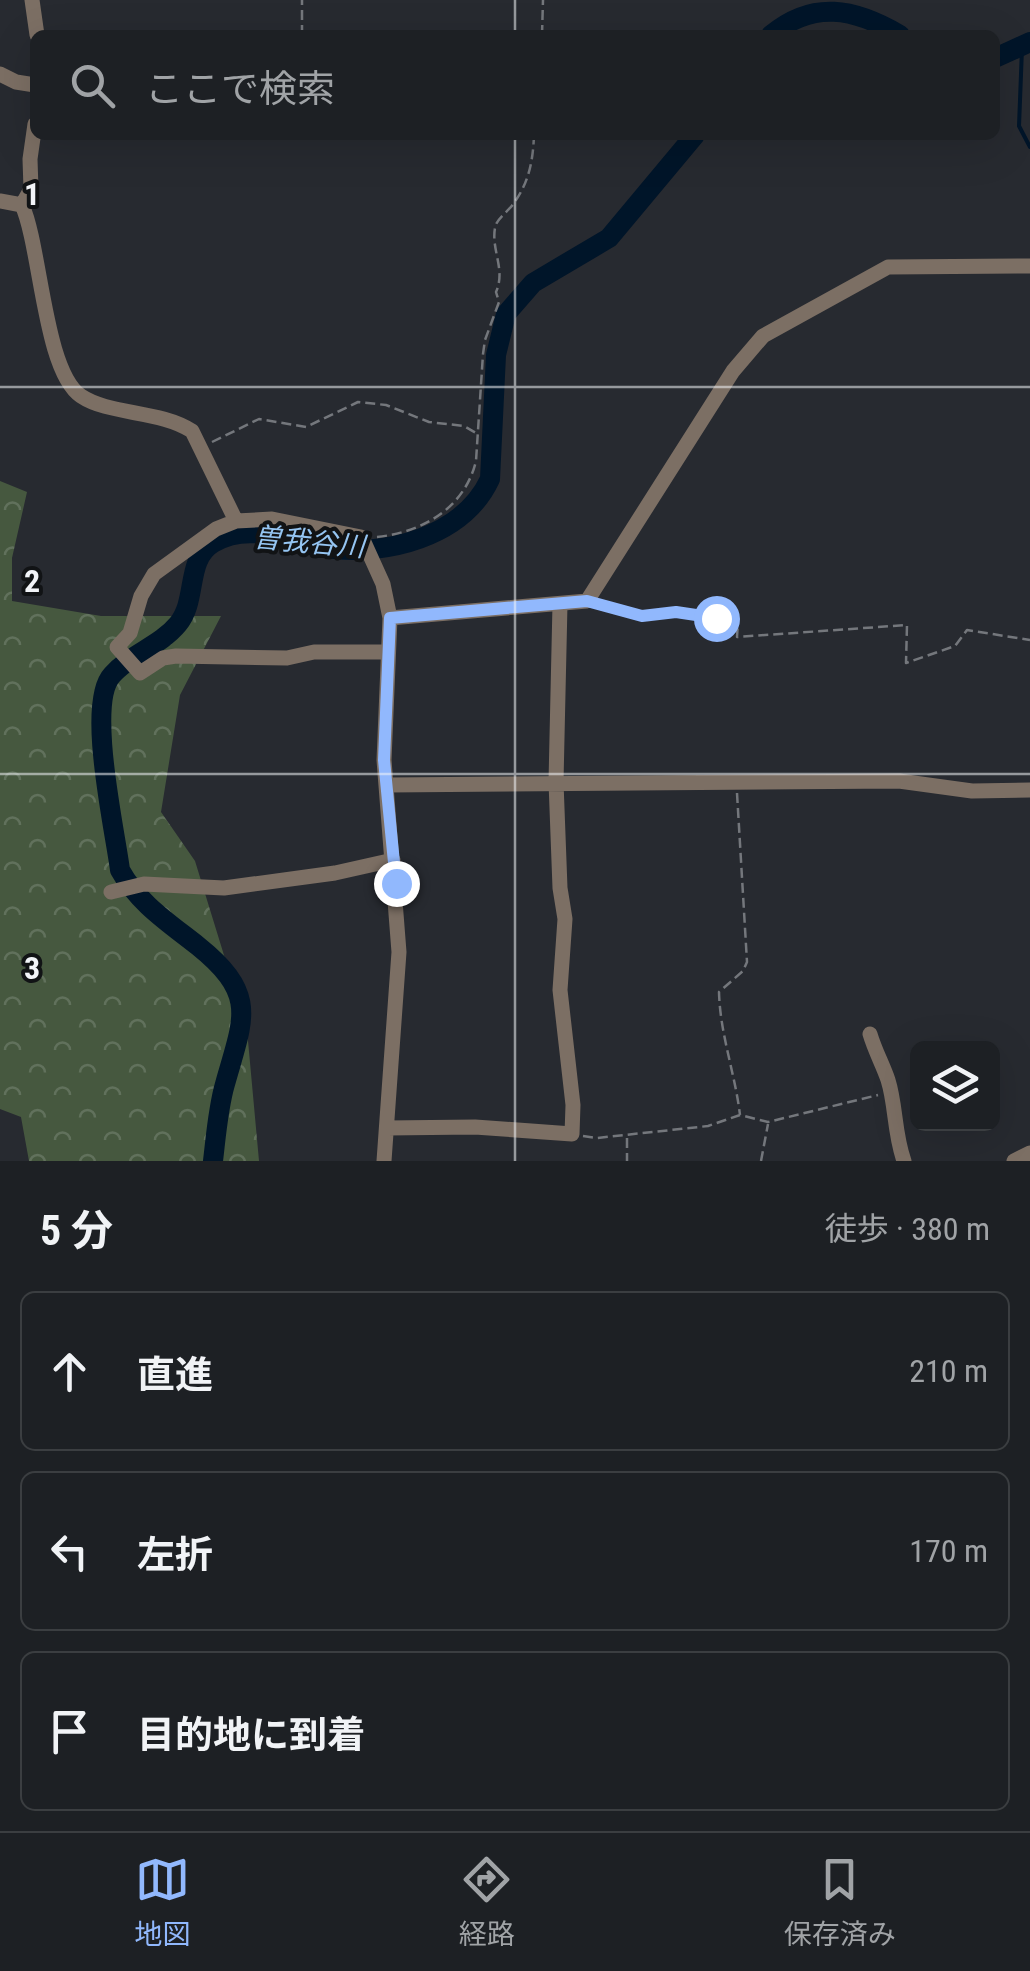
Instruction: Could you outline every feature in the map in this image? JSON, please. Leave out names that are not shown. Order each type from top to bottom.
[{"type":"street","points":[[32,0],[36,30]]},
{"type":"street","points":[[0,74],[30,84]]},
{"type":"street","points":[[33,140],[31,189],[22,205],[43,303],[70,385],[88,400],[181,424],[192,431],[236,521]]},
{"type":"street","points":[[0,201],[22,205]]},
{"type":"street","points":[[390,618],[587,601],[733,371],[763,336],[888,267],[1030,266]]},
{"type":"street","points":[[384,1161],[399,952],[384,760],[390,618],[388,602],[362,539],[272,520],[236,521],[216,529],[154,574],[141,596],[130,633],[117,647],[140,672],[162,658],[176,656],[287,658],[314,652],[388,652]]},
{"type":"street","points":[[386,1128],[475,1126],[572,1134],[573,1105],[560,990],[566,919],[560,888],[556,782],[560,604]]},
{"type":"street","points":[[387,786],[899,781],[972,791],[1030,790]]},
{"type":"street","points":[[111,892],[144,884],[224,888],[335,873],[394,860]]},
{"type":"street","points":[[870,1034],[876,1058],[889,1082],[896,1136],[904,1161]]},
{"type":"street","points":[[1014,1161],[1030,1153]]},
{"type":"path","points":[[302,0],[302,30]]},
{"type":"path","points":[[542,0],[542,30]]},
{"type":"path","points":[[362,539],[400,533],[449,509],[472,478],[485,340],[499,302],[496,292],[500,259],[494,232],[496,223],[517,199],[533,166],[534,140]]},
{"type":"path","points":[[202,448],[259,419],[306,427],[358,402],[386,404],[436,424],[464,426],[477,433]]},
{"type":"path","points":[[587,601],[642,616],[688,612],[738,620],[736,637],[907,625],[906,664],[955,646],[967,630],[1030,640]]},
{"type":"path","points":[[737,782],[747,962],[743,971],[719,992],[720,1024],[740,1116]]},
{"type":"path","points":[[572,1134],[597,1138],[627,1135],[708,1126],[740,1116],[768,1122],[870,1095],[890,1096]]},
{"type":"path","points":[[761,1161],[768,1122]]},
{"type":"path","points":[[627,1135],[628,1161]]},
{"type":"green space","points":[[0,481],[27,492],[12,558],[12,601],[101,616],[221,616],[180,695],[161,812],[195,861],[247,1030],[259,1161],[29,1161],[21,1117],[0,1109]]},
{"type":"waterway","points":[[778,30],[818,12],[850,14],[891,30]]},
{"type":"waterway","name":"曽我谷川","points":[[1000,56],[1030,42]]},
{"type":"waterway","points":[[1022,48],[1019,126],[1030,147]]},
{"type":"waterway","name":"曽我谷川","points":[[213,1161],[221,1103],[240,1025],[238,994],[217,963],[145,902],[120,870],[102,738],[105,690],[112,675],[178,624],[188,604],[199,559],[213,543],[255,533],[325,548],[372,549],[420,539],[461,516],[490,479],[496,355],[506,314],[533,283],[609,238],[691,140]]},
{"type":"route","points":[[396,883],[384,760],[390,618],[587,601],[642,616],[676,612],[716,618]]}]
